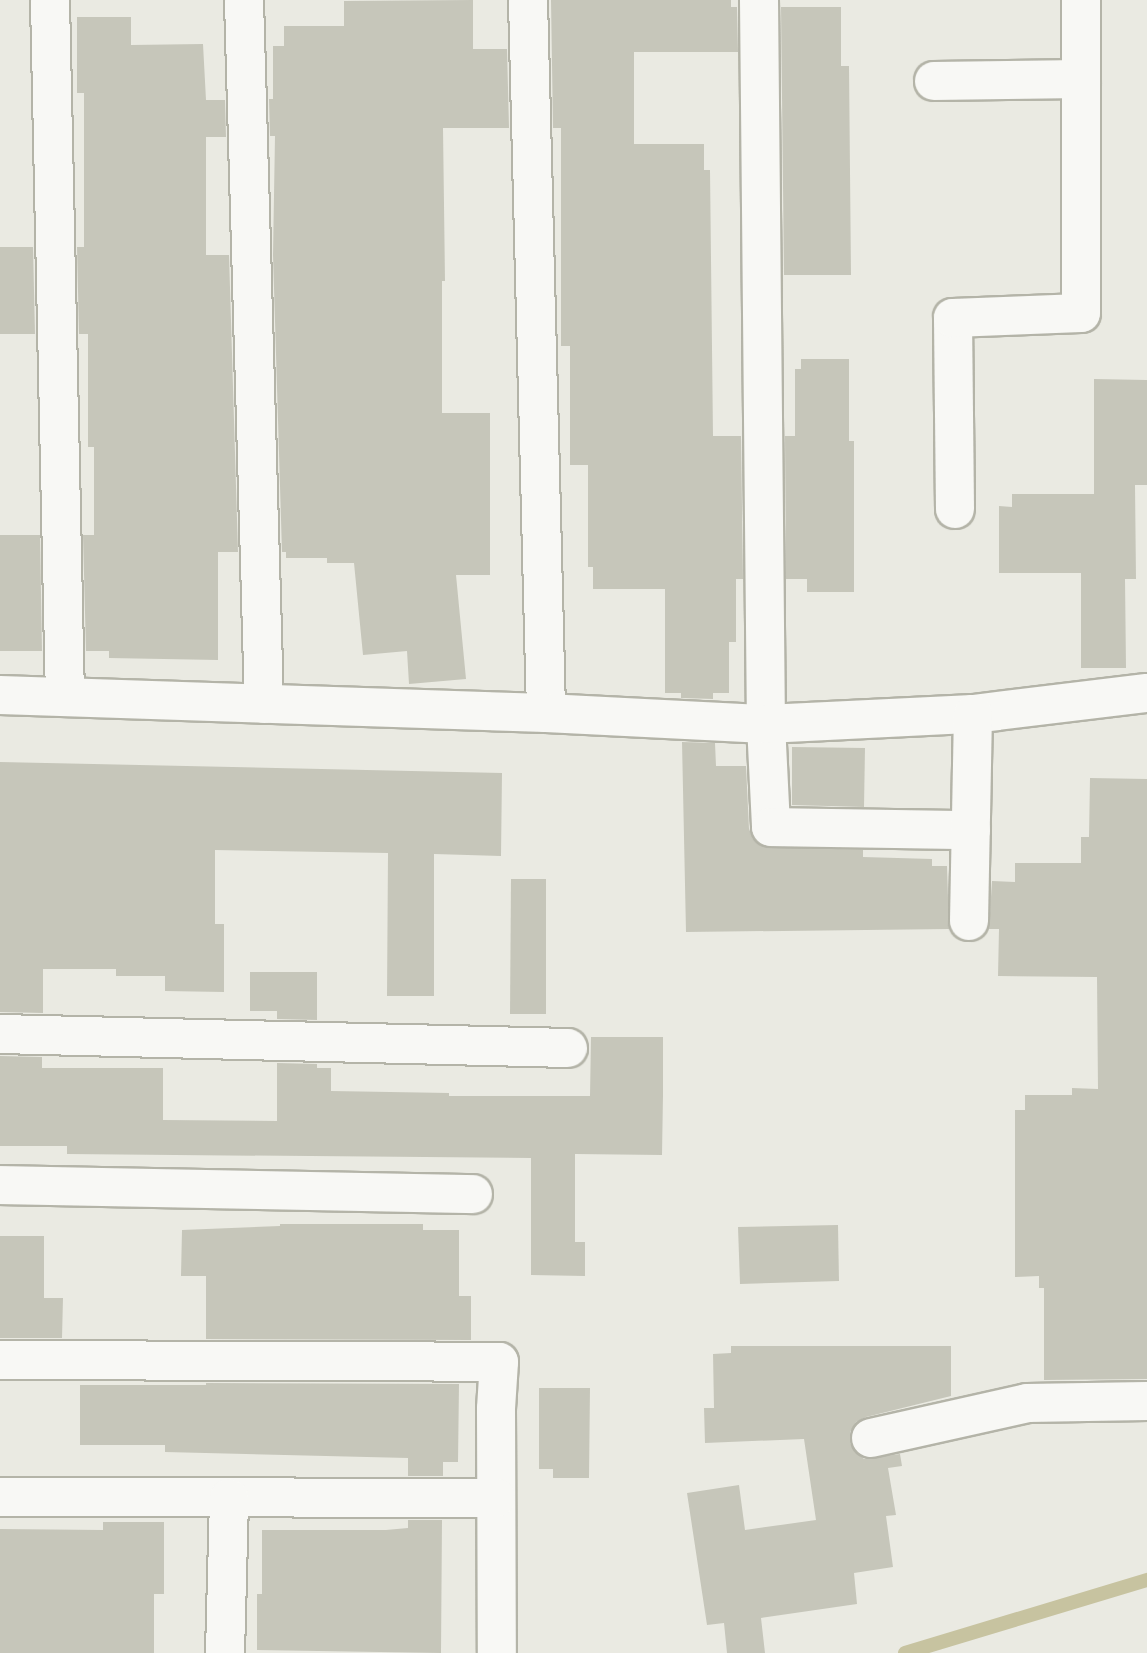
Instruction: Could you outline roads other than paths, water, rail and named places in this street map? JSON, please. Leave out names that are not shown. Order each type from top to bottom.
[{"type":"street","points":[[50,0],[65,697]]},
{"type":"street","points":[[244,0],[264,704]]},
{"type":"street","points":[[528,0],[546,713]]},
{"type":"street","points":[[759,0],[766,724],[771,827],[971,830]]},
{"type":"street","points":[[955,509],[953,318],[1081,313],[1081,0]]},
{"type":"street","points":[[934,81],[1081,79]]},
{"type":"street","points":[[0,695],[546,713],[766,724],[973,714],[1147,692]]},
{"type":"street","points":[[968,921],[973,714]]},
{"type":"street","points":[[0,1034],[568,1048]]},
{"type":"street","points":[[0,1185],[472,1194]]},
{"type":"street","points":[[0,1360],[499,1362],[497,1653]]},
{"type":"street","points":[[871,1438],[1027,1403],[1147,1401]]},
{"type":"street","points":[[0,1497],[496,1498]]},
{"type":"street","points":[[225,1653],[229,1498]]},
{"type":"waterway","points":[[905,1653],[1147,1580]]}]
